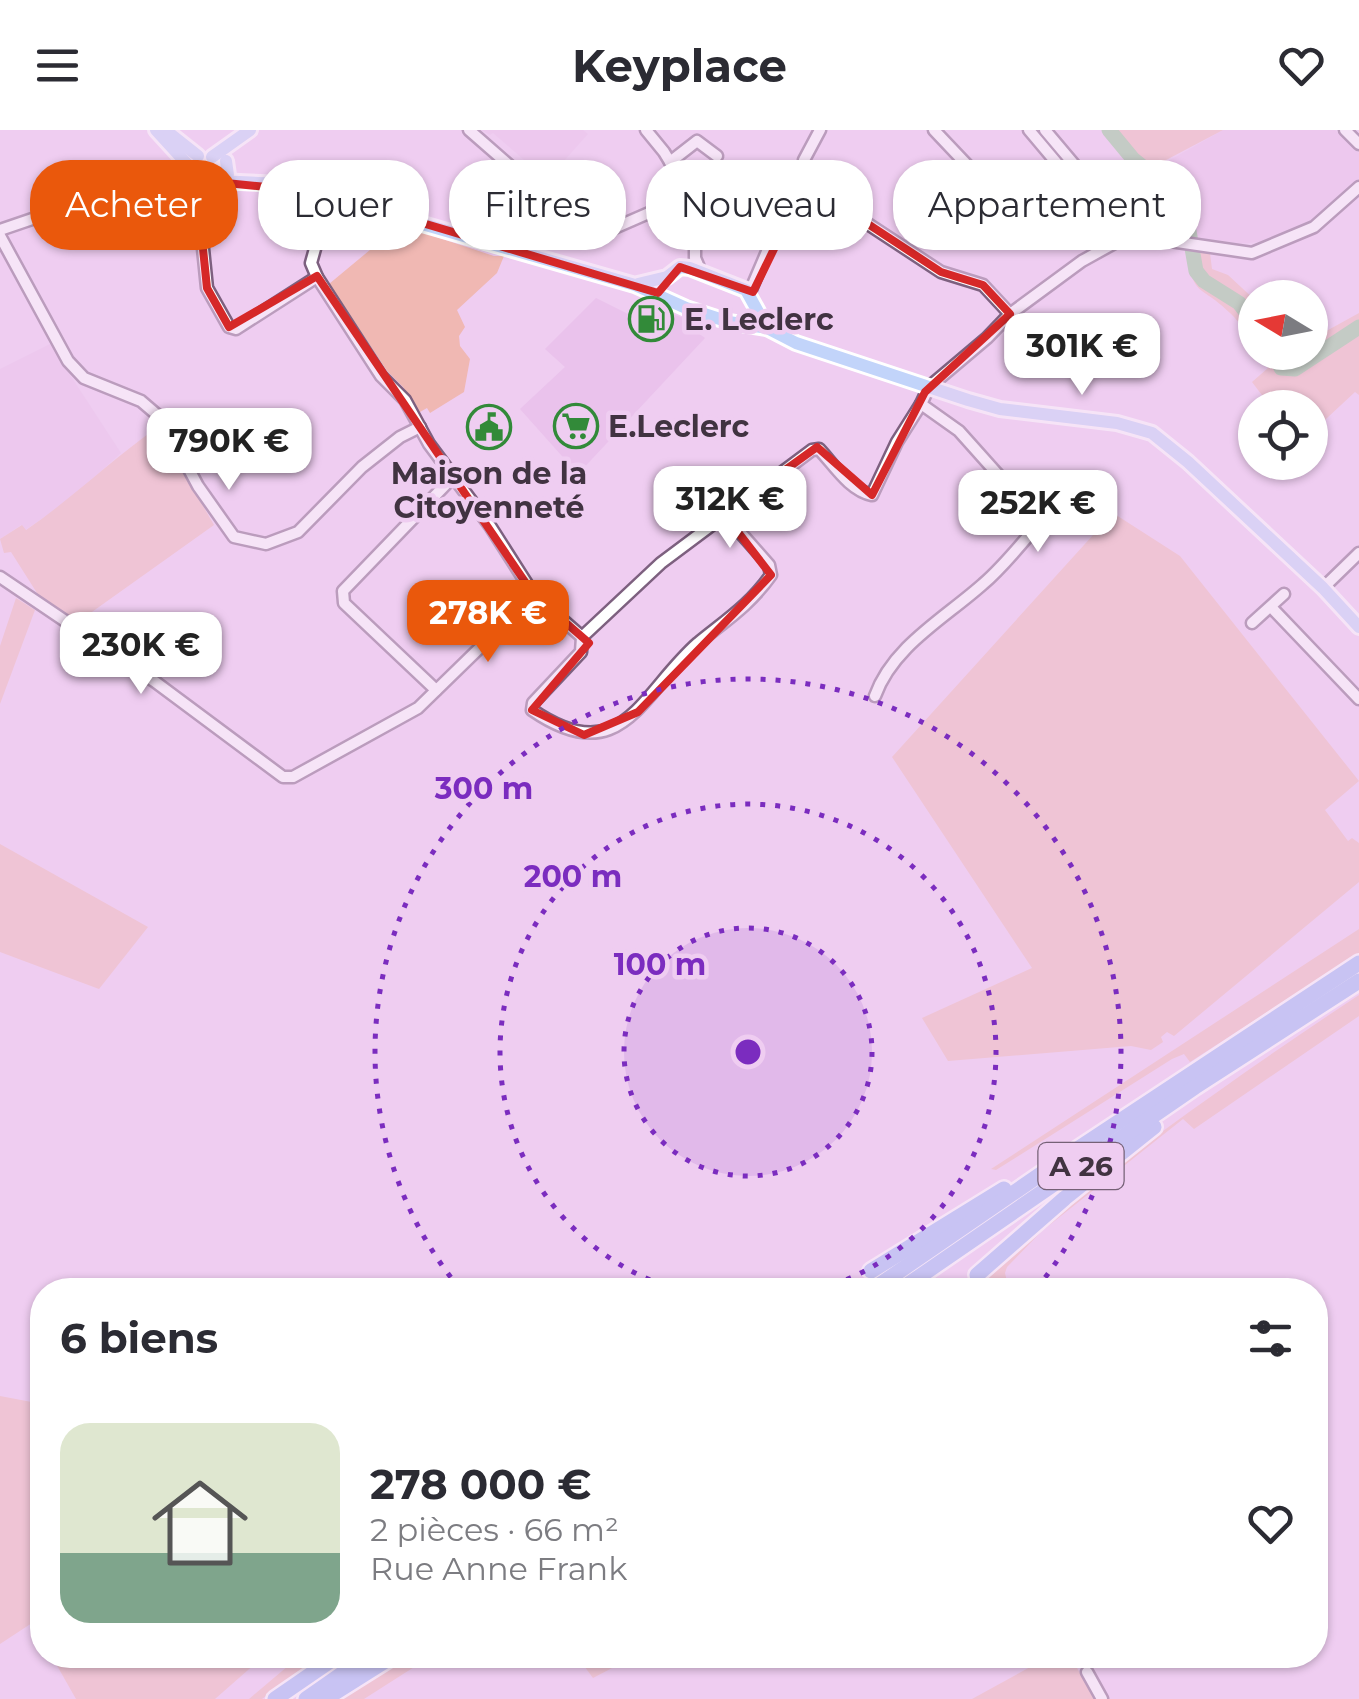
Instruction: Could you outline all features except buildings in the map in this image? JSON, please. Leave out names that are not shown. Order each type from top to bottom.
[{"type":"highway","name":"A 26","points":[[890,1278],[1359,963]]},
{"type":"highway","name":"A 26","points":[[918,1278],[1359,980]]},
{"type":"highway","points":[[977,1275],[1096,1172],[1246,1063],[1264,1043]]},
{"type":"highway","points":[[871,1271],[964,1212],[1074,1152]]},
{"type":"highway","points":[[275,1699],[321,1668]]},
{"type":"highway","points":[[306,1699],[351,1668]]},
{"type":"highway","points":[[325,1699],[374,1668]]},
{"type":"main road","points":[[156,130],[193,160]]},
{"type":"main road","points":[[165,130],[194,160]]},
{"type":"main road","points":[[209,160],[250,130]]},
{"type":"main road","points":[[238,177],[258,181]]},
{"type":"main road","points":[[238,181],[249,180]]},
{"type":"main road","points":[[429,224],[635,284],[686,308],[729,322],[767,328],[796,343],[1000,408],[1116,424],[1152,433],[1188,462],[1359,627]]},
{"type":"main road","points":[[635,284],[667,277],[680,267],[701,272],[750,298],[767,328]]},
{"type":"main road","points":[[667,277],[664,289],[668,298]]},
{"type":"main road","points":[[740,322],[747,317],[750,298]]},
{"type":"main road","points":[[1322,588],[1359,618]]},
{"type":"street","points":[[469,130],[592,234],[604,234],[646,215]]},
{"type":"street","points":[[646,130],[668,160]]},
{"type":"street","points":[[804,160],[820,130]]},
{"type":"street","points":[[934,130],[961,160]]},
{"type":"street","points":[[948,142],[952,130]]},
{"type":"street","points":[[1029,130],[1054,160]]},
{"type":"street","points":[[1045,130],[1069,160]]},
{"type":"street","points":[[1345,130],[1359,144]]},
{"type":"street","points":[[672,160],[695,135],[717,156]]},
{"type":"street","points":[[1201,246],[1252,253],[1269,248],[1314,227],[1359,187]]},
{"type":"street","points":[[30,223],[0,233],[68,361],[84,378],[140,401],[162,419],[198,486],[234,537],[266,544],[298,532],[362,467],[400,436],[420,427]]},
{"type":"street","points":[[873,227],[941,272],[984,285],[1010,314]]},
{"type":"street","points":[[205,250],[207,288],[230,327],[236,329],[317,277]]},
{"type":"street","points":[[315,250],[311,263],[317,277],[381,376],[404,400],[534,596],[582,637]]},
{"type":"street","points":[[680,267],[690,250]]},
{"type":"street","points":[[696,250],[701,272]]},
{"type":"street","points":[[750,298],[767,250]]},
{"type":"street","points":[[724,514],[769,565],[771,575],[733,619],[697,644],[632,717],[584,735],[532,710],[533,703],[580,652],[582,637],[661,563],[724,514],[812,450],[819,449],[863,494],[872,495],[928,387],[1010,314],[1100,250]]},
{"type":"street","points":[[875,696],[882,675],[925,630],[986,582],[1037,526],[1035,516],[959,431],[921,404]]},
{"type":"street","points":[[436,690],[344,603],[343,591],[452,477]]},
{"type":"street","points":[[1322,588],[1359,553]]},
{"type":"street","points":[[0,577],[154,681],[283,777],[292,777],[418,708],[534,596]]},
{"type":"street","points":[[1252,623],[1284,594]]},
{"type":"street","points":[[1271,606],[1359,699]]},
{"type":"street","points":[[1087,1672],[1102,1699]]},
{"type":"highlighted area","points":[[196,180],[318,192],[658,293],[680,267],[753,292],[791,214],[833,201],[941,272],[983,285],[1010,314],[925,392],[872,495],[817,447],[724,514],[771,575],[638,712],[584,735],[532,710],[589,643],[534,595],[317,276],[229,327],[207,288]]},
{"type":"shaded area","points":[[481,130],[583,130],[588,134],[565,160],[524,160],[493,133]]},
{"type":"shaded area","points":[[1112,130],[1223,130],[1166,160],[1140,160]]},
{"type":"shaded area","points":[[1223,130],[1335,130],[1359,153],[1359,178],[1303,227],[1269,241],[1227,245],[1201,241],[1201,160],[1170,160]]},
{"type":"shaded area","points":[[429,235],[449,241],[449,250],[504,256],[497,273],[457,310],[465,327],[459,336],[460,346],[470,359],[464,392],[430,413],[427,408],[420,412],[387,371],[329,284],[370,250],[429,250]]},
{"type":"shaded area","points":[[1187,251],[1210,253],[1212,269],[1238,284],[1238,323],[1200,289]]},
{"type":"shaded area","points":[[596,298],[628,314],[636,313],[644,305],[684,318],[688,326],[705,338],[578,474],[520,409],[565,367],[545,349]]},
{"type":"shaded area","points":[[1359,313],[1359,395],[1355,392],[1328,417],[1328,390],[1258,390],[1252,382],[1266,370],[1328,370],[1328,330]]},
{"type":"shaded area","points":[[50,344],[121,453],[68,501],[25,530],[21,525],[0,539],[0,369]]},
{"type":"shaded area","points":[[158,427],[214,525],[75,624],[44,604],[11,552],[4,553],[0,539],[22,525],[26,530]]},
{"type":"shaded area","points":[[1113,513],[1180,556],[1359,781],[1325,810],[1348,841],[1352,838],[1359,843],[1359,882],[1174,1036],[1167,1032],[1161,1037],[1163,1042],[1151,1050],[1131,1046],[948,1061],[922,1018],[1032,968],[892,757]]},
{"type":"shaded area","points":[[16,598],[35,610],[0,704],[0,646]]},
{"type":"shaded area","points":[[0,844],[148,927],[99,989],[0,952]]},
{"type":"shaded area","points":[[1359,929],[1359,953],[1190,1062],[1184,1054],[1172,1059],[996,1170],[991,1169]]},
{"type":"shaded area","points":[[1359,995],[1359,1016],[1194,1129],[1183,1119],[1042,1231],[1007,1267],[1006,1278],[978,1278],[1046,1220],[1244,1073]]},
{"type":"shaded area","points":[[0,1396],[30,1402],[30,1624],[0,1644]]},
{"type":"shaded area","points":[[58,1668],[250,1668],[215,1699],[76,1699]]},
{"type":"shaded area","points":[[286,1668],[305,1668],[262,1699],[249,1699]]},
{"type":"shaded area","points":[[388,1668],[413,1668],[364,1699],[337,1699]]},
{"type":"shaded area","points":[[586,1668],[612,1668],[593,1678]]},
{"type":"shaded area","points":[[1028,1668],[1077,1668],[1094,1699],[972,1699]]},
{"type":"waterway","points":[[1109,130],[1148,171],[1182,216],[1189,231],[1196,271],[1204,281],[1238,302]]},
{"type":"waterway","points":[[1328,347],[1359,327]]},
{"type":"place","name":"E. Leclerc","points":[[651,319]]},
{"type":"place","name":"E.Leclerc","points":[[576,426]]},
{"type":"place","name":"Maison de la Citoyenneté","points":[[489,427]]}]
